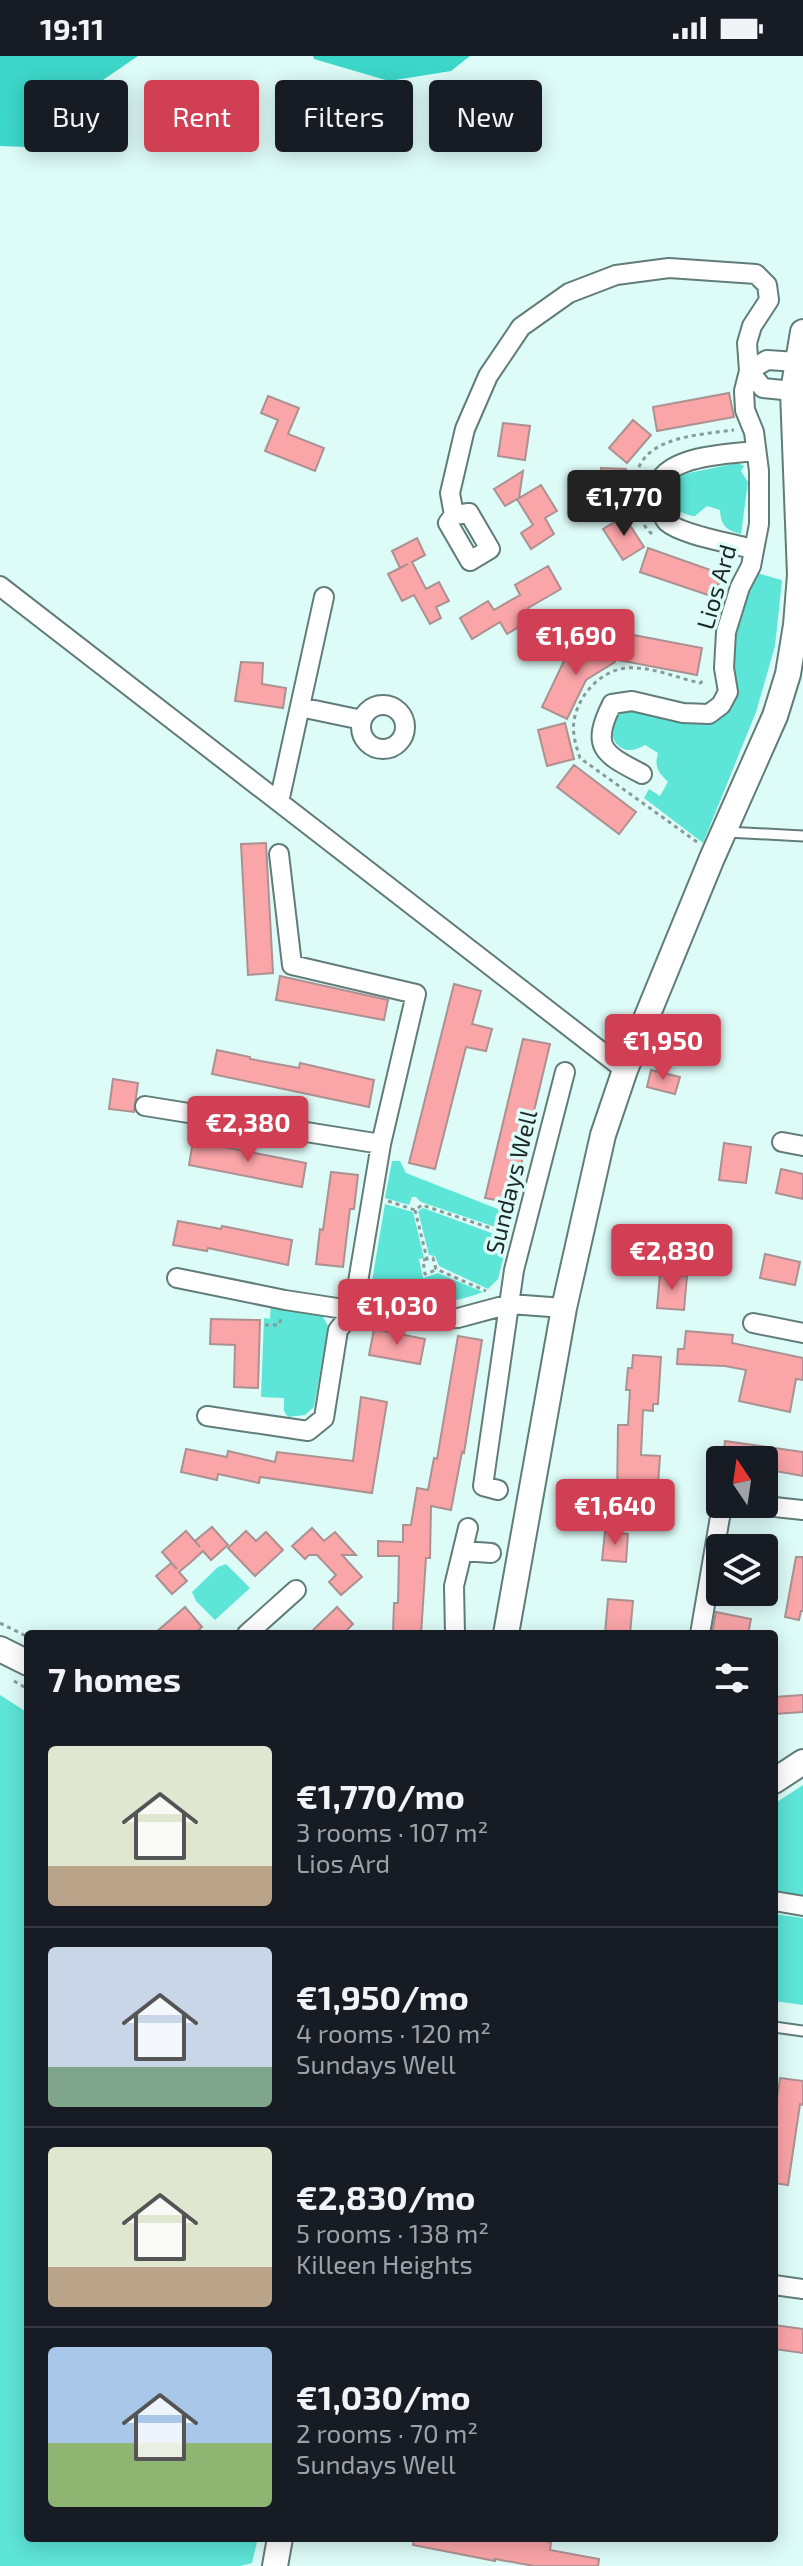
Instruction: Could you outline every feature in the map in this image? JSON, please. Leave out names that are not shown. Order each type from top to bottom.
[{"type":"main road","points":[[507,1630],[564,1308],[603,1135],[625,1070],[713,854],[775,716],[788,674],[800,575],[793,391],[803,332]]},
{"type":"main road","points":[[0,1649],[24,1661]]},
{"type":"main road","points":[[778,1778],[803,1762]]},
{"type":"main road","points":[[275,2566],[279,2542]]},
{"type":"street","name":"Lios Ard","points":[[454,515],[450,493],[465,429],[488,376],[521,327],[569,293],[616,275],[669,268],[756,274],[767,285],[769,300],[752,326],[747,343],[749,371],[744,391],[745,410],[754,432],[759,471],[759,524],[751,566],[740,587],[726,632],[724,668],[728,692],[721,705],[709,714],[683,713],[632,701],[612,704],[601,726],[601,743],[608,755],[642,774]]},
{"type":"street","points":[[793,391],[763,388],[749,371],[767,360],[797,362]]},
{"type":"street","points":[[744,547],[708,529],[679,529],[667,522],[656,494],[661,480],[684,460],[756,451]]},
{"type":"street","points":[[0,586],[625,1070]]},
{"type":"street","points":[[279,802],[324,597]]},
{"type":"street","points":[[300,707],[362,720]]},
{"type":"street","points":[[207,1416],[308,1431],[324,1418],[338,1330],[353,1312],[381,1144],[416,994],[292,965],[279,854]]},
{"type":"street","name":"Sundays Well","points":[[498,1490],[483,1486],[514,1270],[565,1072]]},
{"type":"street","points":[[145,1106],[381,1144]]},
{"type":"street","points":[[782,1142],[803,1146]]},
{"type":"street","points":[[177,1278],[353,1312],[432,1321],[458,1318],[510,1304],[564,1308]]},
{"type":"street","points":[[753,1323],[803,1333]]},
{"type":"street","points":[[778,1507],[803,1510]]},
{"type":"street","points":[[701,1630],[720,1518]]},
{"type":"street","points":[[455,1630],[454,1586],[468,1528]]},
{"type":"street","points":[[463,1551],[491,1553]]},
{"type":"street","points":[[251,1630],[296,1590]]},
{"type":"street","points":[[778,1902],[803,1906]]},
{"type":"street","points":[[778,2286],[803,2289]]},
{"type":"lane","points":[[723,832],[803,836]]},
{"type":"lane","points":[[778,2028],[803,2031]]},
{"type":"path","points":[[655,537],[647,530],[637,509],[634,486],[640,464],[655,447],[676,439],[739,429]]},
{"type":"path","points":[[709,677],[700,683],[655,671],[630,667],[617,669],[596,681],[581,700],[574,721],[580,758],[713,854]]},
{"type":"path","points":[[373,1196],[415,1210]]},
{"type":"path","points":[[415,1210],[422,1205],[522,1239]]},
{"type":"path","points":[[415,1210],[427,1259]]},
{"type":"path","points":[[433,1258],[436,1269],[436,1272],[425,1274],[423,1260],[433,1258]]},
{"type":"path","points":[[436,1269],[488,1292],[478,1298]]},
{"type":"path","points":[[0,1623],[24,1635]]},
{"type":"shaded area","points":[[0,56],[138,56],[103,80],[24,80],[24,147],[0,146]]},
{"type":"shaded area","points":[[313,56],[470,56],[451,71],[395,80],[386,80],[314,59]]},
{"type":"shaded area","points":[[738,463],[744,466],[741,471],[748,482],[741,534],[725,526],[720,510],[707,506],[695,516],[676,507],[672,489],[679,475]]},
{"type":"shaded area","points":[[757,573],[782,580],[775,646],[756,712],[703,843],[644,798],[649,789],[660,796],[668,782],[658,769],[658,753],[645,745],[634,750],[618,745],[613,738],[613,720],[626,705],[707,717],[735,687],[733,654],[736,628]]},
{"type":"shaded area","points":[[392,1161],[400,1161],[406,1173],[513,1215],[510,1232],[421,1202],[416,1197],[412,1197],[409,1205],[385,1198]]},
{"type":"shaded area","points":[[385,1204],[413,1212],[424,1258],[419,1259],[423,1278],[438,1273],[483,1292],[457,1300],[426,1304],[395,1303],[370,1293]]},
{"type":"shaded area","points":[[423,1208],[508,1239],[498,1279],[488,1289],[439,1266],[435,1256],[429,1255],[418,1211]]},
{"type":"shaded area","points":[[271,1303],[321,1313],[328,1326],[314,1407],[305,1415],[288,1417],[284,1411],[284,1398],[261,1397],[264,1318],[270,1319]]},
{"type":"shaded area","points":[[226,1564],[250,1588],[215,1620],[196,1601],[192,1592],[218,1567]]},
{"type":"shaded area","points":[[0,1695],[24,1710],[24,2542],[257,2542],[252,2563],[240,2566],[0,2566]]},
{"type":"shaded area","points":[[803,1785],[803,1898],[778,1895],[778,1801]]},
{"type":"shaded area","points":[[778,1915],[803,1918],[803,2005],[778,2002]]},
{"type":"building","points":[[729,393],[734,417],[657,431],[653,407]]},
{"type":"building","points":[[268,396],[299,408],[288,434],[324,448],[315,471],[265,451],[278,420],[261,413]]},
{"type":"building","points":[[633,420],[651,435],[627,463],[609,448]]},
{"type":"building","points":[[503,423],[530,426],[525,460],[498,456]]},
{"type":"building","points":[[601,468],[626,469],[625,506],[600,505]]},
{"type":"building","points":[[523,471],[519,498],[541,485],[557,511],[545,518],[554,534],[531,549],[521,533],[533,525],[517,499],[505,506],[494,489]]},
{"type":"building","points":[[624,516],[644,547],[623,560],[603,529]]},
{"type":"building","points":[[417,538],[425,555],[412,562],[426,589],[439,582],[449,601],[436,607],[441,618],[430,624],[414,595],[402,601],[388,574],[400,568],[392,551]]},
{"type":"building","points":[[648,548],[722,574],[714,597],[640,572]]},
{"type":"building","points":[[548,566],[561,589],[528,608],[534,618],[507,634],[500,622],[472,639],[460,618],[488,601],[494,610],[520,595],[515,585]]},
{"type":"building","points":[[623,633],[702,648],[697,675],[618,660]]},
{"type":"building","points":[[601,638],[615,662],[586,680],[567,719],[542,707],[564,661]]},
{"type":"building","points":[[241,662],[263,663],[262,684],[286,688],[283,708],[235,701]]},
{"type":"building","points":[[565,723],[574,759],[547,766],[538,730]]},
{"type":"building","points":[[574,765],[636,812],[619,834],[557,787]]},
{"type":"building","points":[[266,843],[273,973],[248,975],[241,844]]},
{"type":"building","points":[[280,976],[388,1000],[384,1020],[276,1000]]},
{"type":"building","points":[[454,984],[481,991],[472,1024],[492,1029],[486,1051],[466,1047],[435,1169],[409,1163]]},
{"type":"building","points":[[523,1039],[550,1044],[512,1203],[485,1198]]},
{"type":"building","points":[[217,1050],[299,1068],[300,1063],[374,1080],[369,1107],[212,1074]]},
{"type":"building","points":[[651,1070],[680,1077],[675,1094],[647,1087]]},
{"type":"building","points":[[113,1079],[138,1083],[134,1112],[109,1109]]},
{"type":"building","points":[[193,1141],[306,1163],[302,1187],[189,1165]]},
{"type":"building","points":[[724,1143],[751,1147],[746,1183],[719,1180]]},
{"type":"building","points":[[781,1169],[803,1174],[803,1199],[776,1193]]},
{"type":"building","points":[[331,1172],[358,1175],[354,1209],[350,1209],[343,1267],[316,1264]]},
{"type":"building","points":[[178,1221],[292,1240],[288,1265],[208,1248],[207,1251],[173,1245]]},
{"type":"building","points":[[765,1254],[800,1262],[795,1285],[760,1278]]},
{"type":"building","points":[[660,1274],[687,1276],[684,1310],[657,1308]]},
{"type":"building","points":[[211,1319],[260,1320],[258,1388],[234,1387],[235,1345],[210,1344]]},
{"type":"building","points":[[374,1329],[425,1339],[420,1364],[369,1355]]},
{"type":"building","points":[[686,1331],[733,1335],[732,1343],[803,1358],[803,1380],[796,1379],[790,1412],[739,1401],[746,1370],[677,1364],[678,1349],[684,1349]]},
{"type":"building","points":[[458,1336],[482,1340],[464,1453],[451,1510],[431,1506],[430,1558],[426,1558],[421,1630],[393,1630],[394,1603],[398,1603],[399,1556],[378,1556],[378,1541],[403,1542],[403,1525],[411,1525],[417,1488],[428,1490],[434,1458],[437,1459]]},
{"type":"building","points":[[633,1355],[661,1357],[658,1404],[653,1404],[653,1411],[643,1410],[641,1455],[660,1456],[655,1529],[629,1527],[631,1501],[617,1500],[618,1425],[628,1425],[630,1390],[626,1390]]},
{"type":"building","points":[[361,1397],[387,1402],[372,1493],[260,1477],[259,1483],[218,1474],[217,1480],[181,1472],[186,1449],[227,1457],[228,1451],[275,1462],[277,1452],[353,1461]]},
{"type":"building","points":[[725,1441],[760,1446],[724,1446]]},
{"type":"building","points":[[778,1448],[803,1452],[803,1476],[778,1472]]},
{"type":"building","points":[[212,1527],[228,1545],[211,1560],[203,1551],[179,1572],[187,1581],[172,1594],[156,1576],[171,1563],[177,1569],[162,1552],[186,1531],[200,1547],[195,1541]]},
{"type":"building","points":[[312,1528],[324,1541],[335,1532],[356,1555],[342,1555],[362,1577],[341,1595],[329,1582],[336,1575],[317,1555],[309,1555],[305,1559],[292,1546]]},
{"type":"building","points":[[246,1531],[256,1541],[266,1532],[283,1550],[255,1576],[228,1548]]},
{"type":"building","points":[[605,1532],[628,1534],[626,1562],[602,1560]]},
{"type":"building","points":[[796,1557],[803,1557],[803,1611],[799,1620],[785,1617]]},
{"type":"building","points":[[608,1599],[633,1601],[630,1630],[605,1630]]},
{"type":"building","points":[[185,1607],[202,1627],[199,1630],[159,1630]]},
{"type":"building","points":[[337,1607],[353,1624],[347,1630],[313,1630]]},
{"type":"building","points":[[716,1612],[751,1619],[749,1630],[713,1630]]},
{"type":"building","points":[[803,1695],[803,1712],[778,1714],[778,1697]]},
{"type":"building","points":[[780,2078],[803,2081],[803,2105],[800,2104],[788,2185],[778,2184]]},
{"type":"building","points":[[778,2326],[803,2329],[803,2353],[778,2350]]},
{"type":"building","points":[[413,2542],[551,2542],[550,2550],[599,2559],[598,2566],[534,2566],[413,2545]]}]
